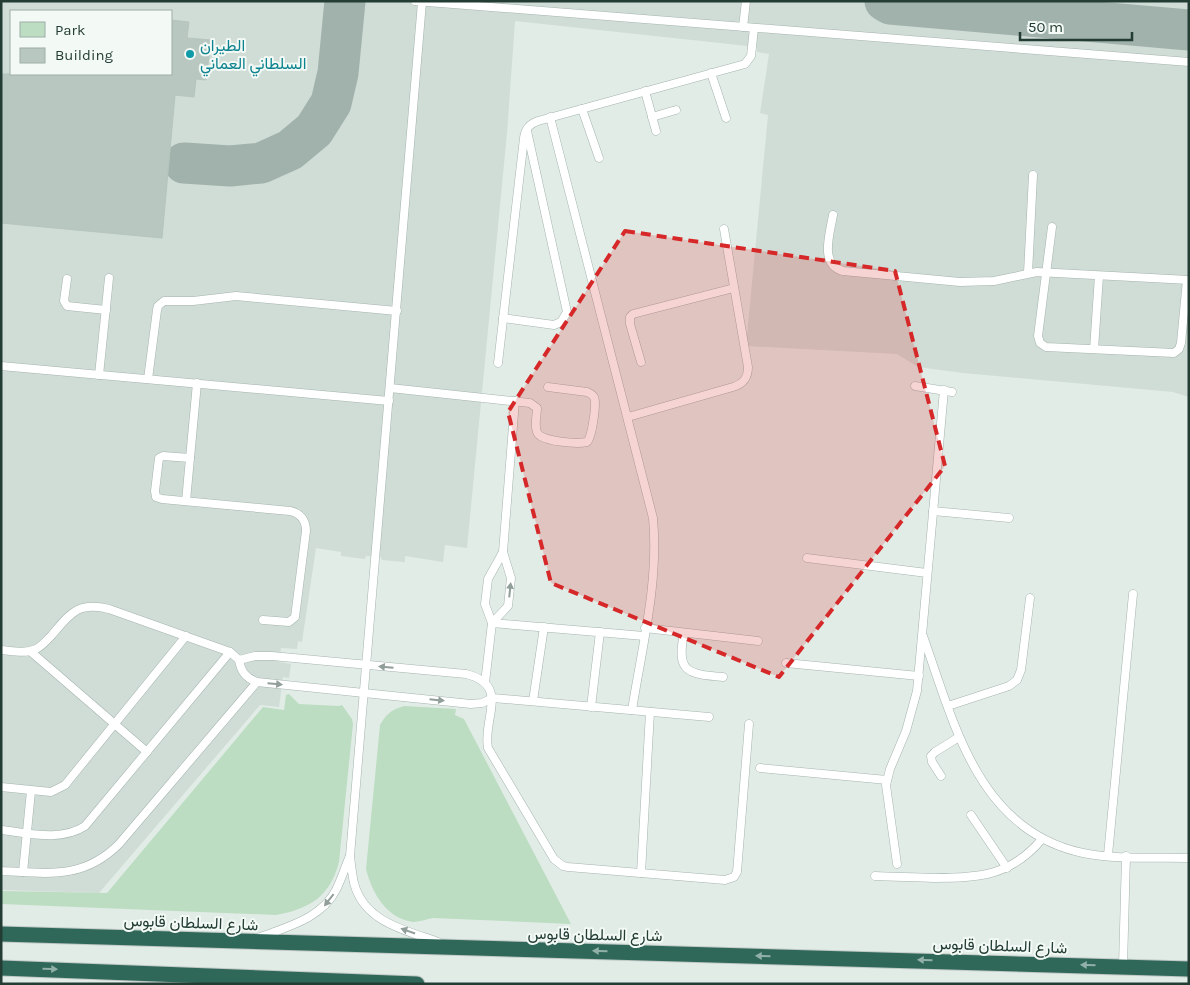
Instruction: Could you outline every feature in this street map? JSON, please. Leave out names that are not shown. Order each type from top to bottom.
[{"type":"highway","name":"شارع السلطان قابوس","points":[[1,934],[1189,969]]},
{"type":"highway","points":[[1,968],[417,984]]},
{"type":"lane","points":[[415,1],[1189,62]]},
{"type":"lane","points":[[743,27],[746,1]]},
{"type":"lane","points":[[422,2],[350,856],[357,892],[375,915],[394,927],[454,948]]},
{"type":"lane","points":[[498,363],[526,129],[534,122],[550,117],[748,62],[751,56],[754,28]]},
{"type":"lane","points":[[711,73],[726,118]]},
{"type":"lane","points":[[644,91],[656,131]]},
{"type":"lane","points":[[582,109],[599,158]]},
{"type":"lane","points":[[652,117],[676,110]]},
{"type":"lane","points":[[550,117],[628,417],[650,505],[654,532],[654,574],[632,710]]},
{"type":"lane","points":[[503,318],[554,325],[564,319],[567,312],[526,129]]},
{"type":"lane","points":[[1028,274],[1033,174]]},
{"type":"lane","points":[[833,215],[828,254],[830,264],[838,270],[971,282],[994,281],[1028,274],[1046,273],[1188,280],[1181,343],[1177,352],[1171,354],[1046,347],[1040,343],[1038,336],[1046,273],[1052,227]]},
{"type":"lane","points":[[628,417],[733,387],[743,382],[748,372],[748,367],[724,229]]},
{"type":"lane","points":[[1094,350],[1099,276]]},
{"type":"lane","points":[[99,374],[109,278]]},
{"type":"lane","points":[[67,279],[64,301],[67,306],[106,310]]},
{"type":"lane","points":[[641,362],[630,324],[632,314],[734,288]]},
{"type":"lane","points":[[148,379],[157,310],[158,306],[164,301],[193,301],[236,296],[397,311]]},
{"type":"lane","points":[[1,366],[389,401]]},
{"type":"lane","points":[[186,501],[197,383]]},
{"type":"lane","points":[[915,386],[952,392]]},
{"type":"lane","points":[[390,388],[530,402],[536,408],[536,431],[543,438],[587,442],[592,435],[595,401],[592,395],[587,392],[548,387]]},
{"type":"lane","points":[[898,864],[886,794],[886,780],[906,731],[914,704],[919,676],[944,390]]},
{"type":"lane","points":[[485,683],[492,623],[485,604],[488,579],[503,552],[515,401]]},
{"type":"lane","points":[[190,458],[163,456],[159,458],[157,462],[156,496],[162,499],[290,511],[303,519],[306,531],[295,618],[285,623],[263,620]]},
{"type":"lane","points":[[932,511],[1010,518]]},
{"type":"lane","points":[[492,623],[506,610],[509,601],[511,574],[503,552]]},
{"type":"lane","points":[[807,558],[927,573]]},
{"type":"lane","points":[[1108,855],[1133,594]]},
{"type":"lane","points":[[948,706],[1009,686],[1017,680],[1021,670],[1030,598]]},
{"type":"lane","points":[[1,650],[30,651],[44,644],[72,612],[92,606],[109,609],[230,652],[239,660],[246,676],[257,682],[477,704],[493,698],[709,717]]},
{"type":"lane","points":[[492,623],[600,632],[684,633],[758,642]]},
{"type":"lane","points":[[533,701],[544,627]]},
{"type":"lane","points":[[592,707],[600,632]]},
{"type":"lane","points":[[922,632],[959,737],[976,772],[993,796],[1025,829],[1042,839],[1074,851],[1108,855],[1189,858]]},
{"type":"lane","points":[[684,633],[681,654],[683,662],[688,669],[699,675],[723,677]]},
{"type":"lane","points":[[1,788],[51,792],[65,785],[186,636]]},
{"type":"lane","points":[[30,651],[114,725],[148,752]]},
{"type":"lane","points":[[1,830],[60,835],[80,830],[90,821],[230,652]]},
{"type":"lane","points":[[239,660],[263,656],[466,674],[479,678],[485,683],[493,698],[487,739],[488,748],[554,860],[568,867],[728,880],[736,875],[749,724]]},
{"type":"lane","points":[[786,663],[919,676]]},
{"type":"lane","points":[[1,871],[52,874],[74,871],[94,864],[107,855],[119,844],[257,682]]},
{"type":"lane","points":[[641,873],[650,712]]},
{"type":"lane","points":[[941,776],[932,762],[931,756],[959,737]]},
{"type":"lane","points":[[760,768],[886,780]]},
{"type":"lane","points":[[23,872],[31,791]]},
{"type":"lane","points":[[971,815],[1007,868]]},
{"type":"lane","points":[[875,876],[974,878],[986,876],[1007,868],[1026,856],[1042,839]]},
{"type":"lane","points":[[249,942],[307,918],[324,906],[336,890],[350,856]]},
{"type":"lane","points":[[1123,966],[1126,856]]},
{"type":"highlighted area","points":[[625,231],[895,271],[945,466],[779,677],[551,583],[508,412]]},
{"type":"shaded area","points":[[1,1],[1189,1],[1189,397],[1173,392],[963,373],[918,367],[897,354],[746,346],[768,115],[760,113],[769,54],[757,52],[757,47],[515,21],[507,133],[467,548],[445,545],[443,562],[405,556],[405,562],[382,560],[381,557],[366,556],[365,559],[341,556],[341,552],[316,548],[302,642],[298,641],[297,649],[281,648],[279,662],[291,664],[289,678],[283,677],[279,707],[260,705],[99,893],[1,890]]},
{"type":"green space","points":[[289,694],[299,704],[342,705],[352,719],[353,724],[339,862],[335,874],[324,893],[308,905],[276,915],[1,904],[1,891],[107,893],[263,707],[284,710],[286,695]]},
{"type":"green space","points":[[404,706],[456,709],[455,715],[464,719],[571,924],[433,918],[413,922],[403,920],[388,910],[382,903],[372,887],[366,869],[380,725],[389,713]]},
{"type":"building","points":[[172,20],[189,22],[187,38],[211,40],[206,80],[196,79],[194,97],[175,95],[162,238],[1,223],[1,74],[172,75]]},
{"type":"taxiway","points":[[184,163],[230,166],[261,163],[290,150],[314,130],[331,103],[338,73],[345,1]]},
{"type":"taxiway","points":[[885,1],[890,4],[1189,30]]},
{"type":"place","name":"الطيران السلطاني العماني","points":[[190,54]]}]
